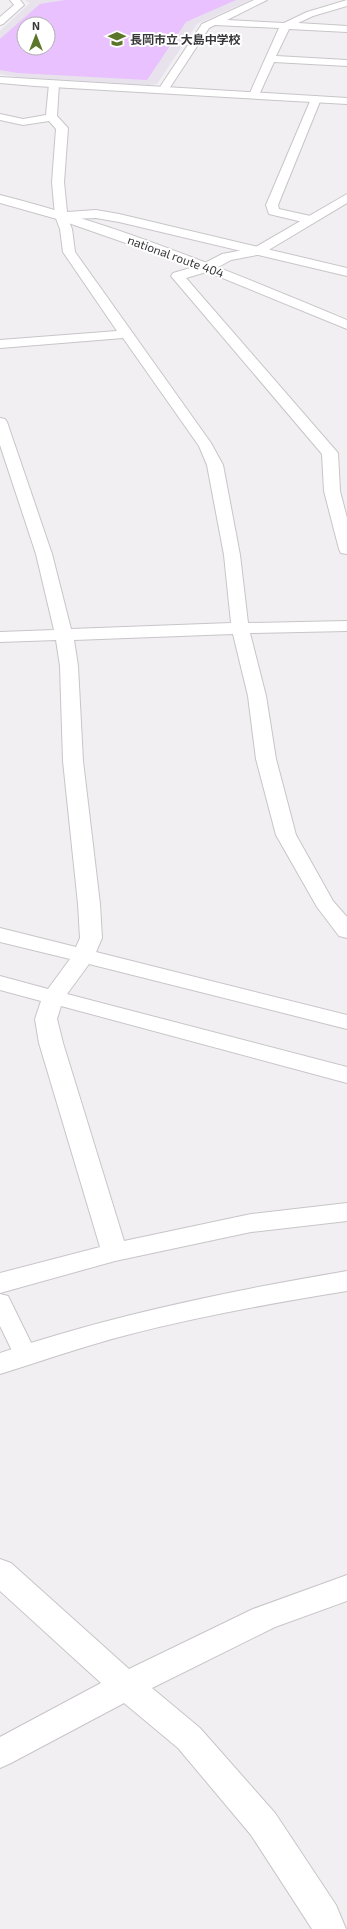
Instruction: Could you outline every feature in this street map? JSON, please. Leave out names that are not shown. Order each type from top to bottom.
[{"type":"main road","points":[[0,22],[19,5],[15,0]]},
{"type":"main road","points":[[163,90],[205,26],[262,0]]},
{"type":"main road","points":[[254,95],[285,26],[321,10],[347,3]]},
{"type":"main road","points":[[214,22],[347,29]]},
{"type":"main road","points":[[270,59],[347,63]]},
{"type":"main road","points":[[0,80],[347,100]]},
{"type":"main road","points":[[51,117],[54,84]]},
{"type":"main road","points":[[311,220],[273,211],[272,206],[316,99]]},
{"type":"main road","points":[[0,117],[23,122],[51,117]]},
{"type":"main road","points":[[51,117],[62,128],[58,182],[61,216],[66,229],[69,252],[206,446],[216,465],[232,555],[240,628],[257,696],[266,759],[286,835],[324,903],[347,932]]},
{"type":"main road","points":[[347,198],[258,250],[227,257],[208,267],[178,276],[330,453],[340,492],[347,549]]},
{"type":"main road","name":"national route 404","points":[[0,199],[61,216],[208,267],[347,325]]},
{"type":"main road","points":[[61,216],[96,214],[119,218],[347,272]]},
{"type":"main road","points":[[0,344],[126,334]]},
{"type":"main road","points":[[0,422],[44,554],[64,636],[69,666],[73,761],[89,904],[91,938],[84,956],[53,997],[46,1019],[51,1043],[82,1152],[115,1252]]},
{"type":"main road","points":[[330,453],[347,451]]},
{"type":"main road","points":[[0,637],[64,636],[240,628],[347,626]]},
{"type":"main road","points":[[0,934],[347,1022]]},
{"type":"main road","points":[[0,983],[347,1075]]},
{"type":"main road","points":[[0,1283],[115,1252],[251,1223],[347,1212]]},
{"type":"main road","points":[[0,1364],[101,1331],[184,1311],[347,1281]]},
{"type":"main road","points":[[0,1572],[126,1686],[189,1738],[263,1824],[324,1917],[329,1929]]},
{"type":"main road","points":[[0,1753],[126,1686],[264,1618],[347,1588]]},
{"type":"lane","points":[[0,1302],[25,1355]]},
{"type":"shaded area","name":"長岡市立 大島中学校","points":[[25,0],[250,0],[197,24],[157,84],[149,85],[17,77],[0,74],[0,31],[16,16],[16,56],[56,56],[56,16],[16,16],[30,3]]},
{"type":"shaded area","name":"長岡市立 大島中学校","points":[[65,0],[236,0],[186,22],[147,80],[17,73],[0,70],[0,39],[16,25],[16,56],[56,56],[56,16],[26,16],[40,4]]},
{"type":"place","name":"長岡市立 大島中学校","points":[[117,39]]}]
